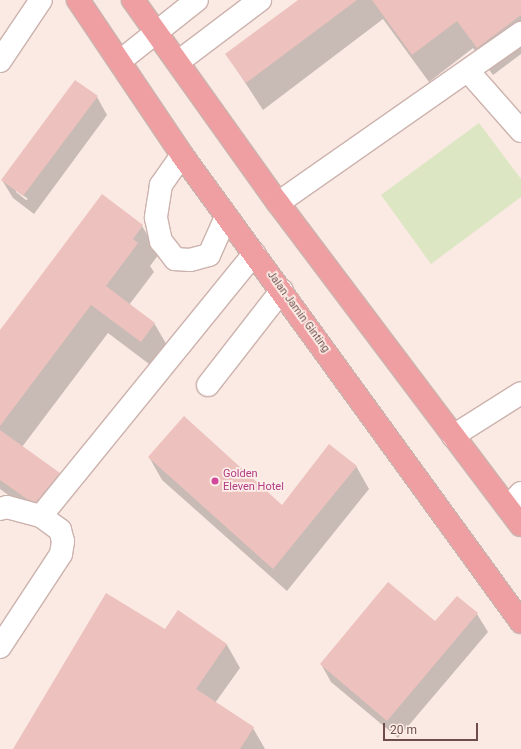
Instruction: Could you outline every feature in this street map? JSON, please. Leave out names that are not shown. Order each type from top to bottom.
[{"type":"highway","name":"Jalan Jamin Ginting","points":[[78,0],[182,155],[226,217],[282,290],[521,622]]},
{"type":"highway","points":[[133,0],[278,203],[453,436],[514,500],[521,525]]},
{"type":"lane","points":[[0,61],[41,0]]},
{"type":"lane","points":[[120,61],[155,31],[197,0]]},
{"type":"lane","points":[[178,62],[260,0]]},
{"type":"lane","points":[[278,203],[521,33]]},
{"type":"lane","points":[[468,70],[521,131]]},
{"type":"lane","points":[[182,155],[161,185],[156,218],[161,241],[176,259],[190,260],[209,256],[226,217]]},
{"type":"lane","points":[[41,516],[254,254]]},
{"type":"lane","points":[[208,385],[282,290]]},
{"type":"lane","points":[[453,436],[521,393]]},
{"type":"lane","points":[[0,509],[7,507],[41,516],[60,530],[63,541],[61,554],[0,647]]},
{"type":"green space","points":[[479,123],[521,179],[521,197],[431,264],[381,195]]},
{"type":"building","points":[[298,0],[357,0],[246,83],[225,54]]},
{"type":"building","points":[[372,0],[521,0],[521,15],[477,48],[457,21],[412,55]]},
{"type":"building","points":[[75,80],[98,96],[23,196],[1,180]]},
{"type":"building","points":[[102,194],[143,225],[133,239],[138,243],[106,286],[155,323],[141,342],[91,305],[0,426],[0,330]]},
{"type":"building","name":"Golden Eleven Hotel","points":[[184,416],[282,505],[329,444],[357,466],[273,569],[148,457]]},
{"type":"building","points":[[0,430],[60,473],[36,502],[27,499],[0,480]]},
{"type":"building","points":[[388,582],[435,621],[457,596],[478,613],[387,721],[320,664]]},
{"type":"building","points":[[106,593],[165,629],[178,610],[227,644],[196,689],[254,727],[240,749],[13,749]]},
{"type":"place","name":"Golden Eleven Hotel","points":[[215,481]]}]
